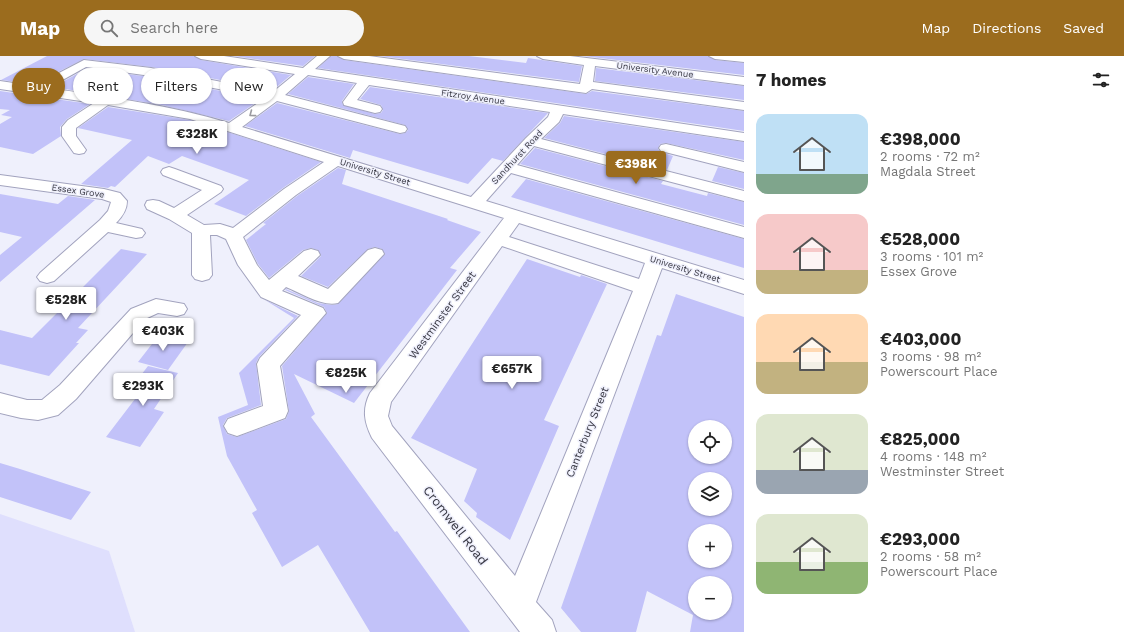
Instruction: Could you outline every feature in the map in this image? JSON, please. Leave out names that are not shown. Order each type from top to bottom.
[{"type":"street","name":"Fitzroy Avenue","points":[[201,56],[744,137]]},
{"type":"street","points":[[277,94],[324,56]]},
{"type":"street","points":[[344,56],[586,89],[590,62]]},
{"type":"street","name":"University Avenue","points":[[543,56],[744,81]]},
{"type":"street","points":[[715,56],[744,59]]},
{"type":"street","points":[[65,74],[84,63],[151,72],[220,85]]},
{"type":"street","points":[[365,81],[349,102],[377,109]]},
{"type":"street","name":"University Street","points":[[0,85],[12,87]]},
{"type":"street","points":[[586,85],[744,106]]},
{"type":"street","points":[[277,97],[400,129]]},
{"type":"street","points":[[79,150],[70,136],[69,127],[101,104]]},
{"type":"street","name":"University Street","points":[[131,104],[193,116],[744,288]]},
{"type":"street","points":[[232,128],[264,104]]},
{"type":"street","name":"Sandhurst Road","points":[[475,203],[531,141],[554,119],[558,109]]},
{"type":"street","points":[[642,170],[658,153],[662,125]]},
{"type":"street","points":[[531,141],[744,196]]},
{"type":"street","points":[[658,153],[744,167]]},
{"type":"street","points":[[234,236],[290,192],[336,160]]},
{"type":"street","points":[[507,167],[744,233]]},
{"type":"street","points":[[170,172],[215,189],[175,215]]},
{"type":"street","name":"Essex Grove","points":[[0,180],[104,194],[114,197],[119,201],[119,206],[112,218],[47,277]]},
{"type":"street","points":[[153,205],[175,215],[201,231],[220,229],[234,236],[238,250],[268,292],[316,313],[268,364],[276,411],[237,426]]},
{"type":"street","name":"Westminster Street","points":[[376,416],[379,400],[515,216]]},
{"type":"street","points":[[104,226],[136,233]]},
{"type":"street","points":[[201,231],[202,275]]},
{"type":"street","points":[[498,239],[644,288]]},
{"type":"street","points":[[284,278],[328,301],[375,254]]},
{"type":"street","points":[[268,292],[311,255]]},
{"type":"street","name":"Canterbury Street","points":[[519,605],[656,260]]},
{"type":"street","points":[[0,403],[23,409],[44,410],[56,403],[68,392],[138,314],[156,306],[177,309]]},
{"type":"street","name":"Cromwell Road","points":[[376,416],[381,431],[540,632]]},
{"type":"shaded area","points":[[0,514],[109,551],[135,632],[0,632]]},
{"type":"building","points":[[47,56],[194,56],[201,60],[249,68],[220,68],[220,80],[212,78],[212,68],[156,68],[84,59],[65,68],[24,68]]},
{"type":"building","points":[[234,56],[315,56],[303,66]]},
{"type":"building","points":[[331,56],[337,56],[344,60],[586,94],[592,91],[744,111],[744,131],[318,68]]},
{"type":"building","points":[[380,56],[469,56],[526,63],[528,58],[582,66],[579,82]]},
{"type":"building","points":[[583,56],[708,56],[715,60],[744,63],[744,75]]},
{"type":"building","points":[[596,68],[744,86],[744,100],[595,81]]},
{"type":"building","points":[[277,73],[291,75],[277,87]]},
{"type":"building","points":[[12,74],[12,81],[1,80]]},
{"type":"building","points":[[133,75],[141,76],[141,102],[133,100]]},
{"type":"building","points":[[73,76],[73,90],[65,89],[65,80]]},
{"type":"building","points":[[308,77],[354,84],[342,101],[343,105],[375,114],[381,113],[383,110],[381,105],[360,99],[370,87],[548,113],[503,161],[492,158],[468,184],[353,150],[350,158],[245,126],[277,103],[400,134],[405,133],[408,130],[405,125],[288,94]]},
{"type":"building","points":[[212,89],[220,91],[220,104],[254,104],[229,121],[156,104],[212,104]]},
{"type":"building","points":[[0,91],[12,93],[12,104],[65,104],[65,100],[73,102],[73,104],[90,104],[67,119],[60,127],[61,136],[33,154],[0,147],[0,124],[12,117],[1,115],[10,110],[0,109]]},
{"type":"building","points":[[108,107],[190,120],[321,162],[246,216],[214,204],[249,180],[182,156],[169,164],[148,156],[115,187],[111,186],[108,188],[81,184],[132,140],[78,128]]},
{"type":"building","points":[[564,116],[744,142],[744,160],[666,143],[660,144],[658,149],[661,152],[673,156],[667,170],[544,138],[560,123]]},
{"type":"building","points":[[535,148],[663,181],[661,184],[707,196],[708,193],[744,202],[744,225],[520,164]]},
{"type":"building","points":[[718,167],[744,173],[744,189],[712,181]]},
{"type":"building","points":[[338,168],[346,170],[342,184],[448,219],[447,220],[481,232],[450,268],[457,270],[354,403],[294,374],[315,414],[311,417],[395,532],[397,531],[470,632],[370,632],[318,545],[282,567],[252,513],[257,510],[227,456],[218,417],[248,405],[239,373],[294,318],[265,300],[298,316],[259,357],[256,363],[261,405],[227,418],[223,425],[227,434],[237,437],[286,419],[289,411],[282,366],[327,313],[324,307],[285,290],[286,289],[318,303],[332,305],[338,304],[385,254],[382,249],[375,247],[368,249],[328,287],[301,276],[321,256],[318,250],[311,248],[303,250],[269,278],[258,264],[246,240],[266,224],[263,223],[297,196]]},
{"type":"building","points":[[526,179],[744,239],[744,268],[511,197]]},
{"type":"building","points":[[0,194],[58,204],[68,196],[95,200],[0,282],[0,255],[22,237],[0,232]]},
{"type":"building","points":[[121,249],[147,254],[78,328],[88,330],[76,343],[79,343],[49,376],[0,364],[0,330],[32,338]]},
{"type":"building","points":[[527,259],[580,277],[581,275],[607,284],[544,420],[559,426],[510,540],[476,517],[477,513],[464,501],[477,469],[411,438]]},
{"type":"building","points":[[676,294],[744,317],[744,632],[690,632],[692,620],[732,620],[732,576],[688,576],[688,612],[647,591],[636,632],[581,632],[561,608],[657,335],[661,336]]},
{"type":"building","points":[[159,335],[188,342],[168,370],[138,362]]},
{"type":"building","points":[[148,366],[178,373],[154,409],[164,412],[140,447],[106,437],[135,399],[125,396]]},
{"type":"building","points":[[0,463],[91,492],[71,520],[0,497]]}]
